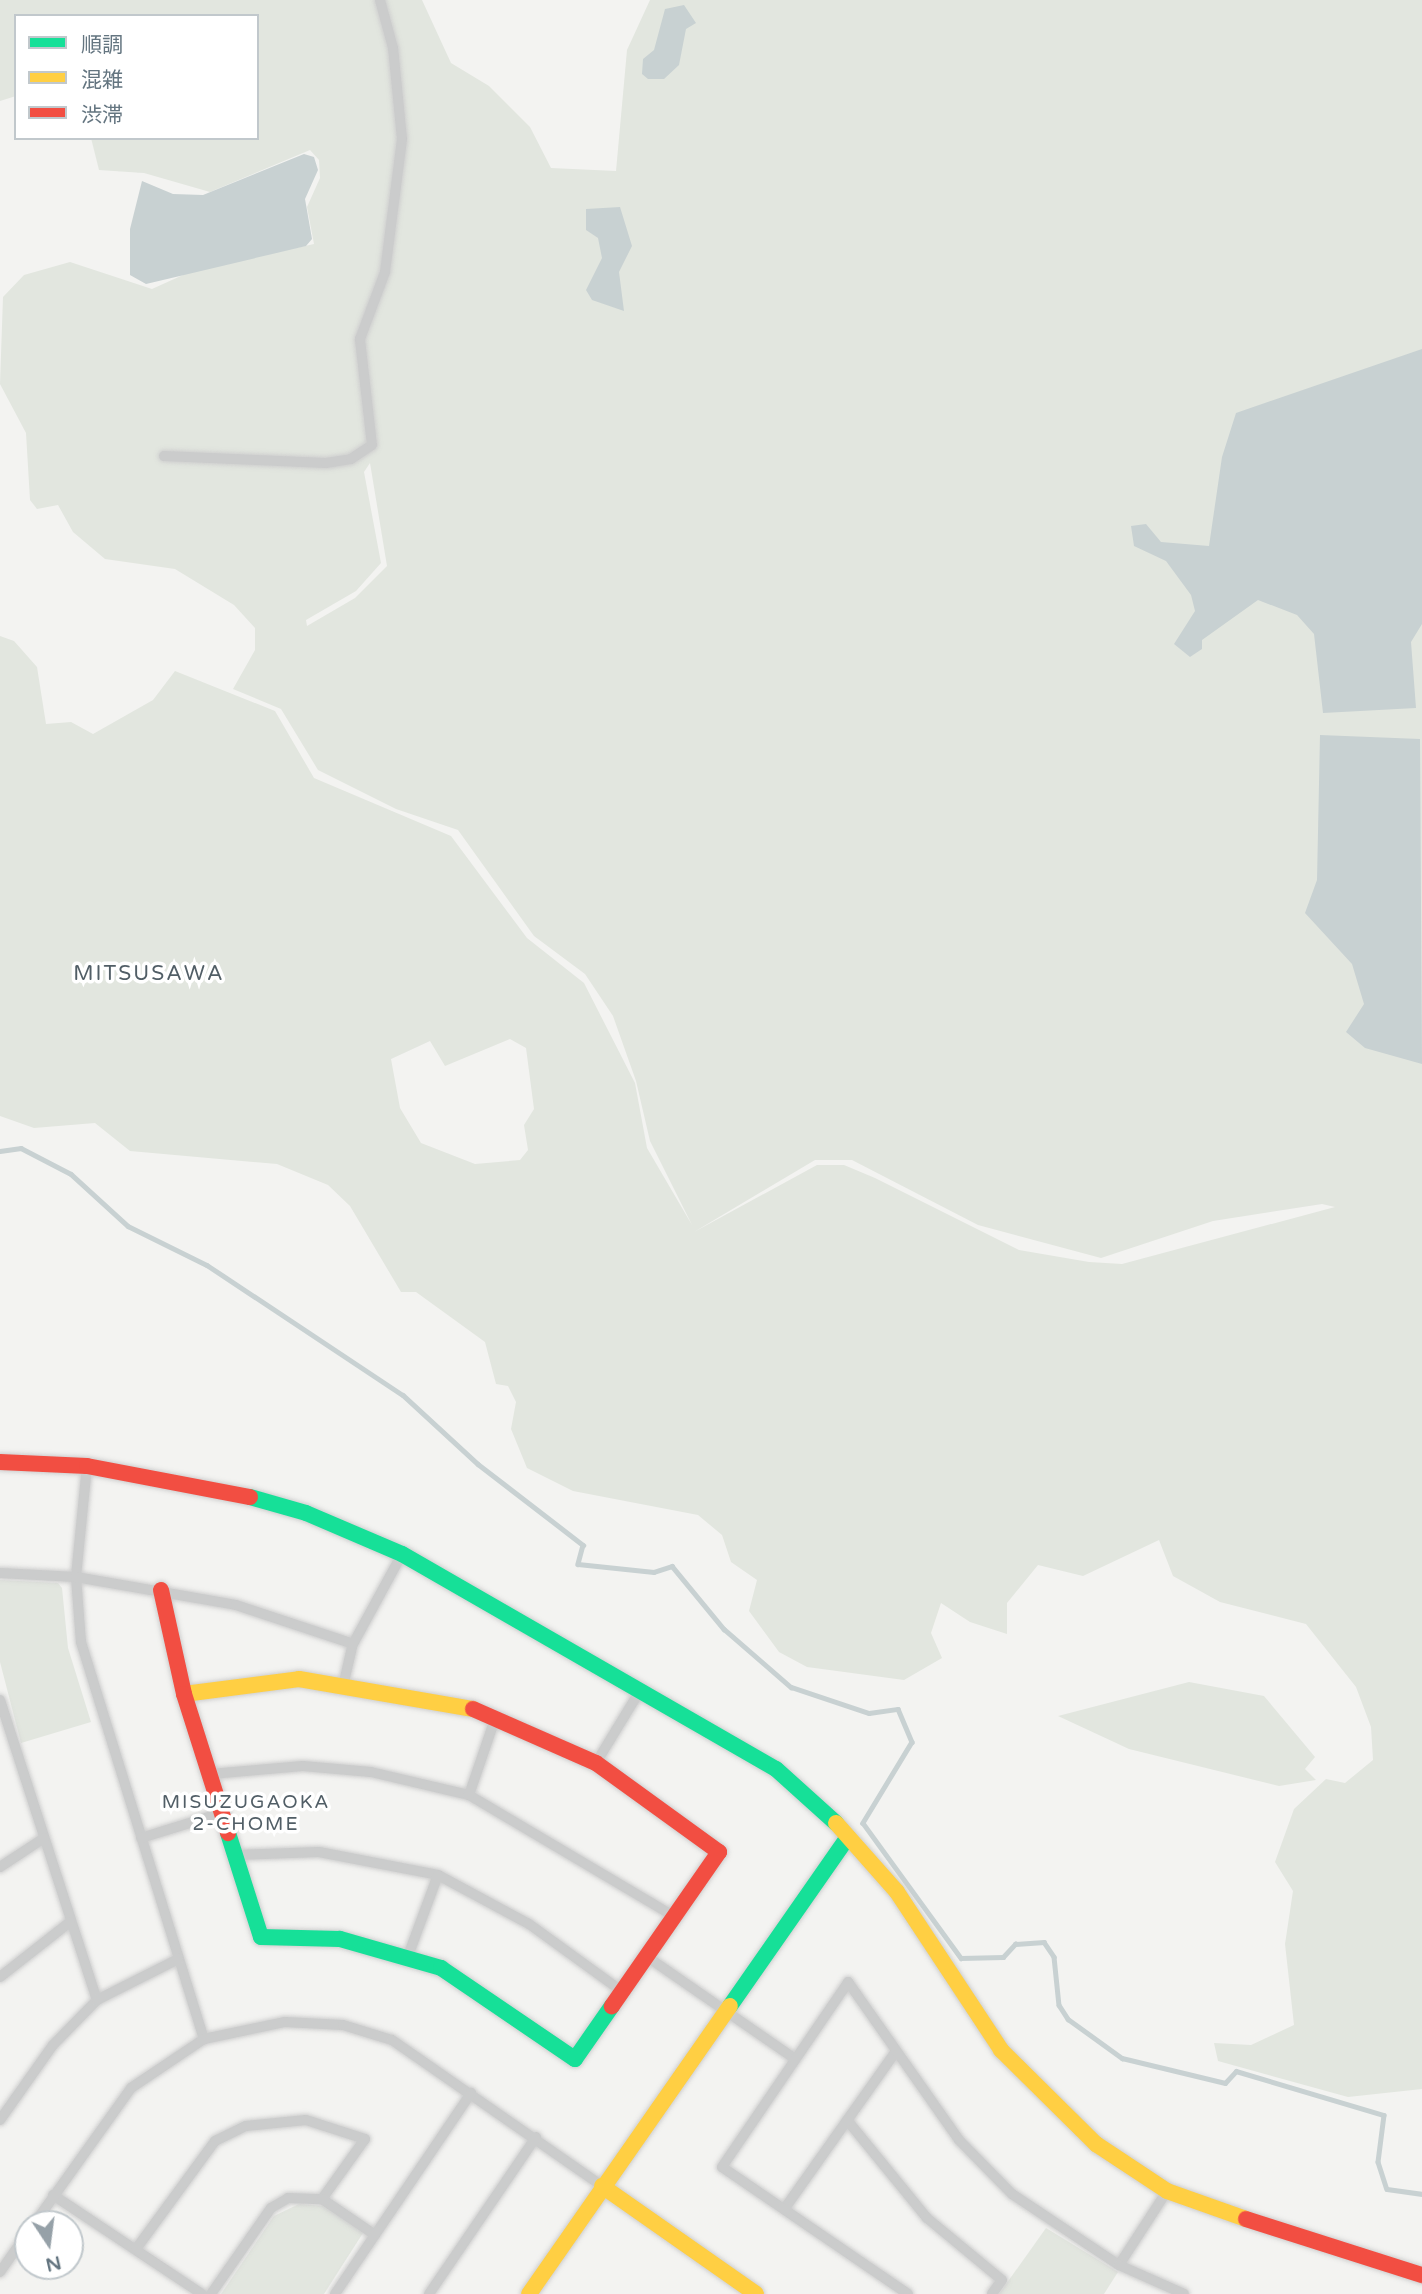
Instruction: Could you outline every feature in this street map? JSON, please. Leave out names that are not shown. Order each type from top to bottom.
[{"type":"street","points":[[164,456],[326,463],[351,459],[372,445],[360,340],[385,272],[402,139],[393,48],[380,0]]},
{"type":"street","points":[[0,1462],[87,1466],[198,1483],[306,1513],[402,1554],[641,1689],[776,1769],[848,1837],[897,1892],[1027,2081],[1096,2144],[1167,2190],[1352,2257],[1422,2275]]},
{"type":"street","points":[[87,1466],[76,1577],[81,1642],[204,2039]]},
{"type":"street","points":[[344,1682],[353,1644],[402,1554]]},
{"type":"street","points":[[0,1573],[76,1577],[236,1605],[353,1644]]},
{"type":"street","points":[[161,1590],[184,1694],[261,1937],[340,1938],[408,1956],[441,1968],[575,2059],[718,1849],[596,1763],[496,1716],[406,1690],[344,1682],[244,1682],[184,1694]]},
{"type":"street","points":[[596,1763],[641,1689]]},
{"type":"street","points":[[0,1700],[97,2000]]},
{"type":"street","points":[[469,1795],[496,1716]]},
{"type":"street","points":[[211,1774],[303,1766],[371,1772],[469,1795],[674,1916]]},
{"type":"street","points":[[141,1838],[222,1813]]},
{"type":"street","points":[[529,2294],[848,1837]]},
{"type":"street","points":[[0,1867],[44,1839]]},
{"type":"street","points":[[236,1855],[318,1852],[438,1875],[529,1924],[623,1992]]},
{"type":"street","points":[[408,1956],[438,1875]]},
{"type":"street","points":[[0,1977],[70,1922]]},
{"type":"street","points":[[646,1956],[727,2009],[794,2058]]},
{"type":"street","points":[[0,2120],[53,2045],[97,2000],[178,1959]]},
{"type":"street","points":[[908,2294],[722,2167],[848,1982],[894,2054],[958,2140],[1012,2194],[1119,2265],[1164,2290],[1184,2294]]},
{"type":"street","points":[[43,2210],[131,2088],[204,2039],[285,2021],[343,2025],[393,2040],[536,2137],[756,2294]]},
{"type":"street","points":[[785,2208],[894,2054]]},
{"type":"street","points":[[335,2294],[471,2093]]},
{"type":"street","points":[[136,2249],[215,2141],[275,2118],[306,2120],[365,2139],[322,2199]]},
{"type":"street","points":[[847,2120],[927,2218],[1002,2280],[992,2294]]},
{"type":"street","points":[[429,2294],[536,2137]]},
{"type":"street","points":[[1119,2265],[1167,2190]]},
{"type":"street","points":[[53,2195],[202,2294]]},
{"type":"street","points":[[211,2294],[271,2208],[288,2198],[322,2199],[375,2235]]},
{"type":"street","points":[[0,2272],[14,2252]]},
{"type":"shaded area","points":[[0,0],[422,0],[451,63],[489,86],[530,127],[551,168],[616,171],[627,50],[650,0],[1422,0],[1422,2089],[1348,2097],[1218,2061],[1214,2043],[1251,2045],[1294,2025],[1285,1944],[1293,1891],[1275,1862],[1294,1809],[1326,1779],[1345,1783],[1373,1760],[1371,1727],[1356,1687],[1306,1624],[1220,1602],[1173,1576],[1159,1540],[1083,1576],[1038,1565],[1007,1603],[1007,1634],[970,1622],[941,1603],[931,1633],[942,1658],[904,1680],[807,1667],[779,1652],[749,1611],[757,1580],[731,1562],[722,1535],[698,1515],[573,1491],[527,1468],[511,1429],[516,1402],[508,1386],[496,1384],[485,1342],[416,1292],[401,1292],[350,1206],[328,1185],[277,1164],[130,1151],[95,1123],[34,1128],[0,1116],[0,636],[14,641],[37,667],[46,724],[71,722],[93,734],[153,700],[175,671],[275,711],[314,778],[451,836],[527,938],[584,983],[635,1083],[647,1148],[692,1225],[650,1141],[636,1081],[613,1016],[585,974],[534,936],[458,830],[396,809],[318,770],[281,709],[233,689],[255,650],[255,628],[234,605],[175,569],[105,559],[73,532],[58,505],[37,509],[30,500],[26,433],[0,384],[3,297],[24,275],[70,262],[152,289],[194,270],[314,244],[307,207],[320,178],[319,160],[310,150],[210,192],[144,173],[99,170],[92,140],[259,140],[259,14],[14,14],[14,97],[0,101]],"holes":[[[370,463],[387,566],[355,598],[307,626],[306,620],[356,591],[381,563],[364,472]],[[510,1039],[526,1048],[534,1109],[524,1125],[528,1150],[520,1160],[475,1164],[421,1143],[400,1108],[391,1059],[430,1041],[445,1066]],[[815,1160],[852,1160],[978,1225],[1101,1258],[1213,1221],[1322,1204],[1335,1207],[1122,1264],[1089,1262],[1019,1250],[875,1178],[844,1165],[817,1165],[694,1232]]]},
{"type":"shaded area","points":[[684,5],[696,23],[686,29],[679,65],[664,79],[648,79],[642,74],[643,59],[654,50],[665,9]]},
{"type":"shaded area","points":[[304,154],[314,157],[318,170],[305,199],[312,239],[306,246],[146,284],[130,275],[130,229],[142,181],[173,194],[203,195]]},
{"type":"shaded area","points":[[620,207],[632,246],[619,272],[624,311],[592,300],[586,290],[602,258],[598,238],[586,230],[586,209]]},
{"type":"shaded area","points":[[1422,349],[1422,624],[1411,642],[1416,708],[1323,713],[1314,634],[1297,615],[1258,600],[1202,640],[1202,649],[1190,657],[1174,644],[1195,611],[1191,595],[1166,561],[1134,546],[1131,526],[1146,524],[1161,542],[1209,546],[1222,457],[1236,413]]},
{"type":"shaded area","points":[[1320,735],[1420,739],[1422,1064],[1365,1048],[1346,1032],[1364,1004],[1352,964],[1305,913],[1317,880]]},
{"type":"shaded area","points":[[0,1580],[58,1583],[62,1588],[68,1648],[91,1722],[21,1743],[0,1662]]},
{"type":"shaded area","points":[[1189,1682],[1264,1696],[1315,1757],[1305,1769],[1316,1780],[1279,1786],[1129,1749],[1058,1716]]},
{"type":"shaded area","points":[[299,2204],[324,2206],[363,2233],[324,2294],[221,2294],[274,2216]]},
{"type":"shaded area","points":[[1046,2228],[1118,2272],[1104,2294],[999,2294]]},
{"type":"waterway","points":[[0,1151],[21,1148],[71,1174],[128,1226],[207,1265],[403,1395],[478,1464],[583,1545],[578,1564],[654,1572],[672,1566],[724,1629],[791,1687],[869,1713],[898,1709],[912,1742],[863,1823],[961,1958],[1003,1957],[1015,1944],[1044,1942],[1054,1957],[1059,2005],[1068,2019],[1122,2058],[1225,2083],[1236,2071],[1384,2115],[1378,2162],[1387,2189],[1422,2194]]},
{"type":"traffic: fast","points":[[250,1497],[306,1513],[402,1554],[776,1769],[836,1823]]},
{"type":"traffic: fast","points":[[228,1833],[261,1937],[340,1939],[441,1968],[575,2059],[612,2006]]},
{"type":"traffic: fast","points":[[730,2006],[848,1837]]},
{"type":"traffic: slow","points":[[184,1694],[299,1679],[473,1709]]},
{"type":"traffic: slow","points":[[836,1823],[897,1892],[1001,2050],[1096,2144],[1167,2191],[1246,2219]]},
{"type":"traffic: slow","points":[[529,2294],[730,2006]]},
{"type":"traffic: slow","points":[[602,2186],[756,2294]]},
{"type":"traffic: jam","points":[[0,1462],[87,1466],[250,1497]]},
{"type":"traffic: jam","points":[[161,1590],[184,1694],[228,1833]]},
{"type":"traffic: jam","points":[[473,1709],[596,1763],[719,1852],[612,2006]]},
{"type":"traffic: jam","points":[[1246,2219],[1422,2275]]},
{"type":"district","name":"MITSUSAWA","points":[[149,974]]},
{"type":"district","name":"MISUZUGAOKA 2-CHOME","points":[[246,1814]]}]
